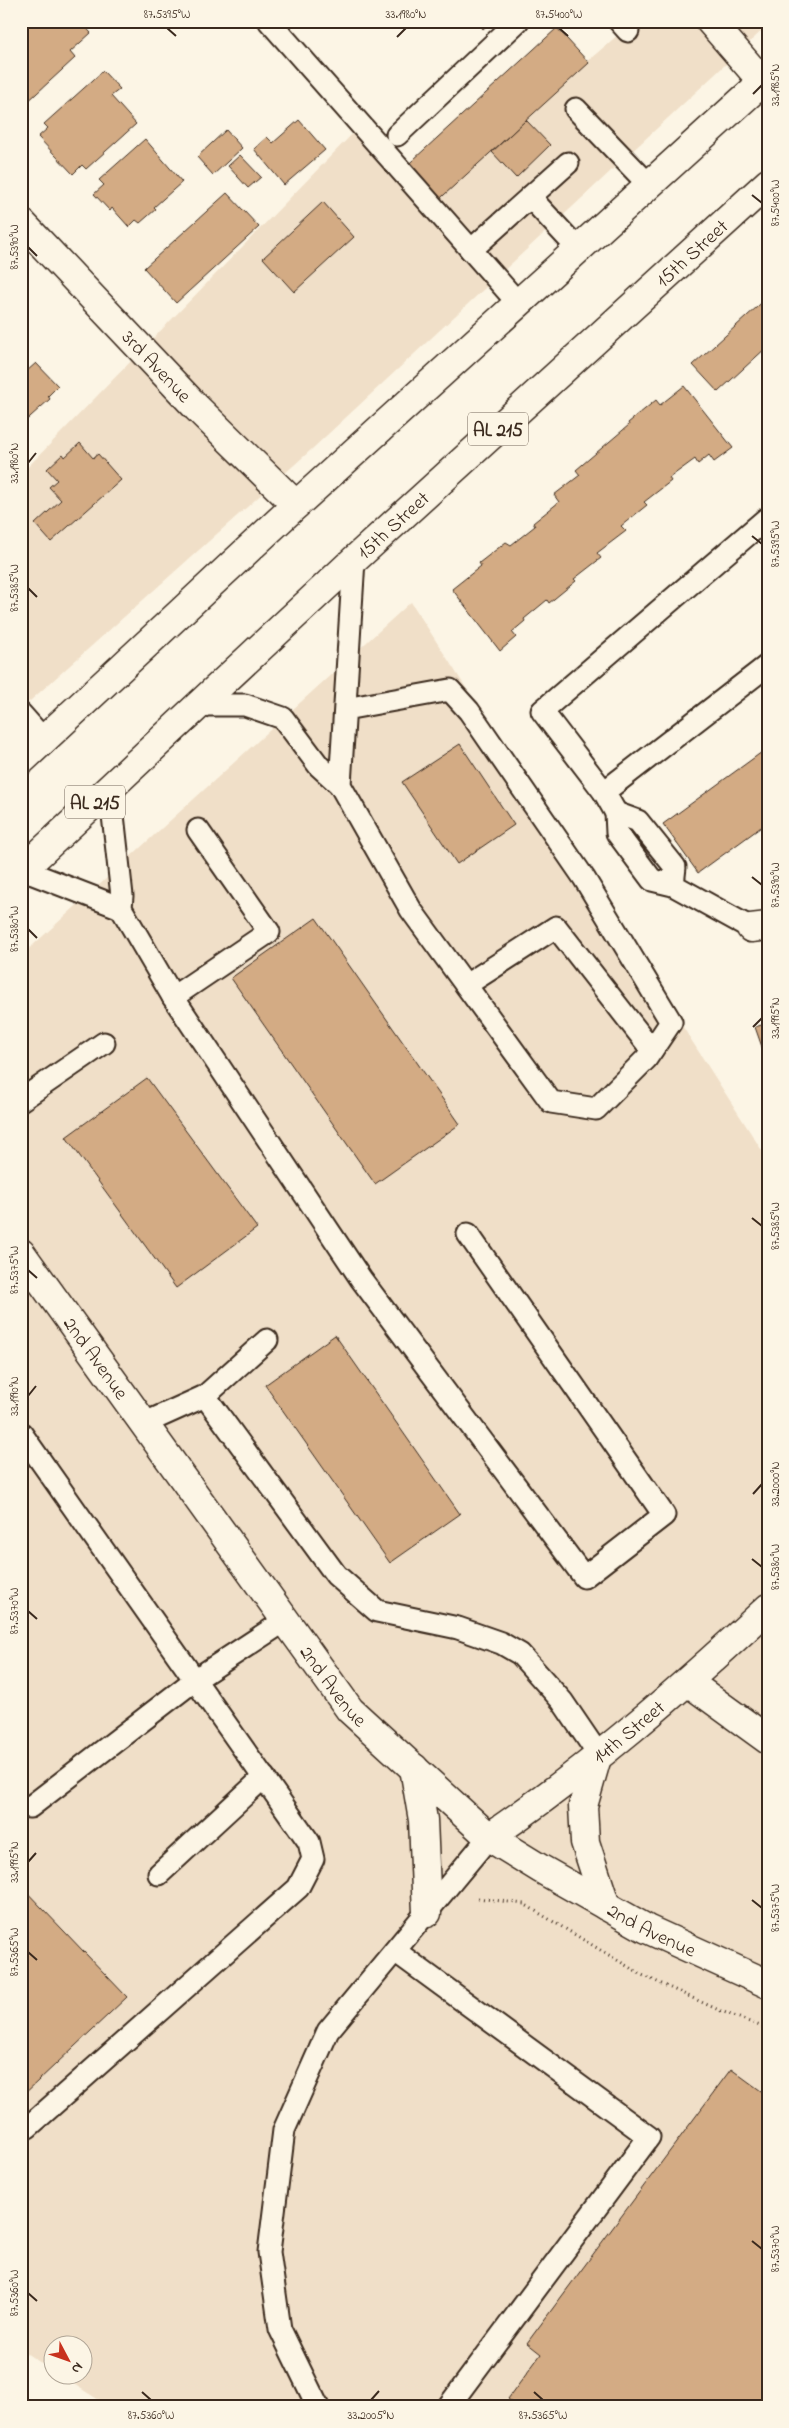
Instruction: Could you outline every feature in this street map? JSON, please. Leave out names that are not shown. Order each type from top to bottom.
[{"type":"street","points":[[21,761],[296,505],[649,184],[766,82],[710,21]]},
{"type":"street","name":"15th Street","points":[[22,871],[354,560],[768,183]]},
{"type":"street","name":"3rd Avenue","points":[[21,222],[197,408],[296,505]]},
{"type":"street","name":"2nd Avenue","points":[[21,1253],[350,1710],[489,1837],[647,1929],[758,1980]]},
{"type":"street","name":"14th Street","points":[[489,1837],[523,1814],[688,1682],[768,1608]]},
{"type":"street","points":[[688,1682],[768,1740]]},
{"type":"street","points":[[598,1754],[582,1806],[585,1842],[606,1906]]},
{"type":"street","points":[[414,1768],[435,1904]]},
{"type":"lane","points":[[269,21],[518,303]]},
{"type":"lane","points":[[397,135],[518,21]]},
{"type":"lane","points":[[576,109],[649,184]]},
{"type":"lane","points":[[471,250],[568,163]]},
{"type":"lane","points":[[530,197],[578,249]]},
{"type":"lane","points":[[759,927],[673,885],[675,867],[638,821],[616,813],[604,792],[542,711],[766,519]]},
{"type":"lane","points":[[340,785],[354,560]]},
{"type":"lane","points":[[604,792],[768,665]]},
{"type":"lane","points":[[198,706],[245,705],[283,718],[320,766],[340,785],[411,910],[551,1102],[596,1109],[652,1050],[671,1022],[661,1002],[579,870],[469,711],[450,690],[345,709]]},
{"type":"lane","points":[[21,714],[44,740]]},
{"type":"lane","points":[[110,788],[122,896],[120,908]]},
{"type":"lane","points":[[173,997],[269,932],[198,830]]},
{"type":"lane","points":[[22,871],[120,908],[173,997],[361,1280],[584,1577],[664,1515],[468,1234]]},
{"type":"lane","points":[[466,985],[556,927],[652,1050]]},
{"type":"lane","points":[[21,1100],[104,1043]]},
{"type":"lane","points":[[143,1424],[205,1396],[267,1340]]},
{"type":"lane","points":[[205,1396],[336,1575],[377,1611],[458,1628],[501,1644],[520,1654],[562,1701],[598,1754]]},
{"type":"lane","points":[[21,1433],[309,1842],[313,1859],[298,1888],[124,2043],[21,2130]]},
{"type":"lane","points":[[21,1806],[30,1807],[196,1679],[286,1620]]},
{"type":"lane","points":[[159,1874],[264,1777]]},
{"type":"lane","points":[[318,2407],[280,2329],[269,2252],[284,2130],[328,2031],[489,1837]]},
{"type":"lane","points":[[395,1951],[648,2137],[448,2407]]},
{"type":"path","points":[[435,1904],[524,1904],[642,1975],[720,2011],[768,2028]]},
{"type":"shaded area","points":[[634,21],[768,21],[768,25],[312,449],[21,709],[21,474],[361,125],[427,200]]},
{"type":"shaded area","points":[[411,602],[768,1160],[768,2407],[110,2407],[77,2386],[92,2386],[92,2336],[42,2336],[42,2364],[21,2350],[21,956]]},
{"type":"building","points":[[21,21],[80,21],[91,33],[70,52],[75,58],[24,105],[21,101]]},
{"type":"building","points":[[477,21],[492,21],[483,29]]},
{"type":"building","points":[[557,28],[589,63],[433,205],[401,171]]},
{"type":"building","points":[[103,71],[120,89],[111,96],[136,124],[86,169],[82,165],[73,174],[38,137],[48,128],[44,124]]},
{"type":"building","points":[[299,120],[325,150],[284,185],[254,149],[267,137],[273,143]]},
{"type":"building","points":[[526,120],[550,145],[516,178],[492,152]]},
{"type":"building","points":[[226,130],[242,148],[213,175],[197,157]]},
{"type":"building","points":[[145,139],[182,182],[154,207],[156,209],[140,223],[136,220],[129,227],[112,208],[110,211],[94,194],[104,185],[99,180]]},
{"type":"building","points":[[240,155],[261,177],[248,188],[228,166]]},
{"type":"building","points":[[227,193],[259,227],[176,303],[144,268]]},
{"type":"building","points":[[323,202],[354,237],[294,292],[263,258]]},
{"type":"building","points":[[768,297],[768,346],[718,392],[693,365]]},
{"type":"building","points":[[36,363],[58,386],[48,396],[50,399],[21,425],[21,365],[27,371]]},
{"type":"building","points":[[684,386],[733,448],[714,462],[709,455],[698,464],[695,459],[669,478],[671,481],[644,502],[647,505],[621,526],[626,531],[597,553],[601,558],[574,579],[576,581],[549,603],[547,600],[524,619],[525,621],[512,632],[516,637],[500,651],[452,589],[481,566],[479,563],[506,542],[511,545],[535,526],[533,523],[559,502],[554,495],[580,475],[576,470],[629,425],[628,423],[656,400],[660,405]]},
{"type":"building","points":[[80,443],[93,458],[98,454],[121,480],[51,542],[35,524],[61,500],[49,487],[57,480],[47,469],[63,454],[65,457]]},
{"type":"building","points":[[460,744],[514,825],[457,864],[402,782]]},
{"type":"building","points":[[762,752],[768,759],[768,830],[764,825],[698,873],[663,824]]},
{"type":"building","points":[[316,918],[460,1124],[375,1184],[231,978]]},
{"type":"building","points":[[768,1023],[768,1064],[755,1027]]},
{"type":"building","points":[[147,1078],[257,1228],[176,1288],[66,1137]]},
{"type":"building","points":[[335,1335],[460,1514],[390,1563],[265,1385]]},
{"type":"building","points":[[21,1886],[127,1997],[21,2097]]},
{"type":"building","points":[[731,2069],[768,2096],[768,2407],[518,2407],[508,2399],[541,2354],[527,2343]]},
{"type":"waterway","points":[[21,2401],[30,2407]]}]
